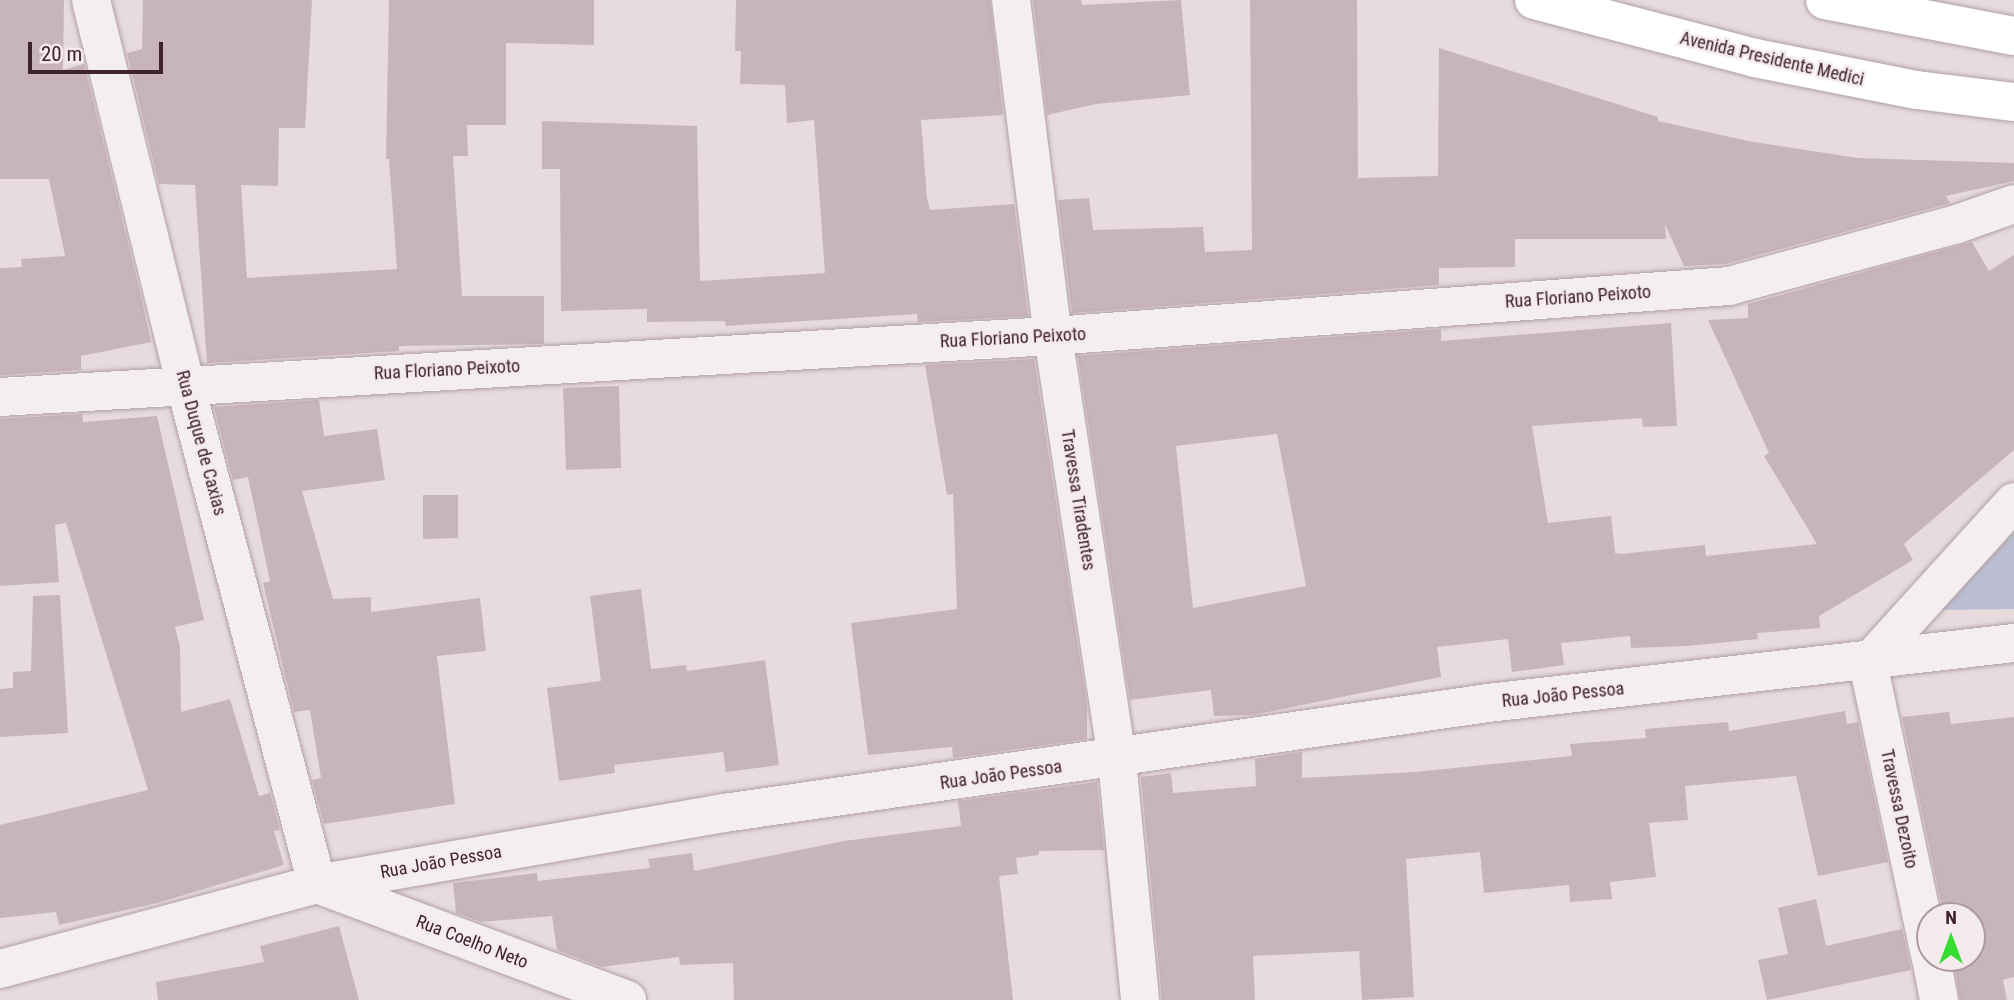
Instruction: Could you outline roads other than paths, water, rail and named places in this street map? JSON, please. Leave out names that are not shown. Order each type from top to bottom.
[{"type":"main road","name":"Avenida Presidente Medici","points":[[1534,0],[1755,58],[1917,90],[2014,102]]},
{"type":"main road","points":[[1825,0],[2014,36]]},
{"type":"street","name":"Rua Duque de Caxias","points":[[91,0],[185,384],[317,884]]},
{"type":"street","name":"Travessa Tiradentes","points":[[1011,0],[1053,336],[1117,760],[1140,1000]]},
{"type":"street","name":"Rua Floriano Peixoto","points":[[0,397],[185,384],[1053,336],[1729,286],[1957,224],[2014,204]]},
{"type":"street","points":[[1868,663],[2014,502]]},
{"type":"street","name":"Rua João Pessoa","points":[[0,969],[317,884],[724,813],[1117,760],[1488,703],[1868,663],[2014,643]]},
{"type":"street","name":"Travessa Dezoito","points":[[1868,663],[1918,902]]},
{"type":"street","name":"Rua Coelho Neto","points":[[317,884],[627,1000]]},
{"type":"street","name":"Travessa Dezoito","points":[[1933,972],[1940,1000]]}]
